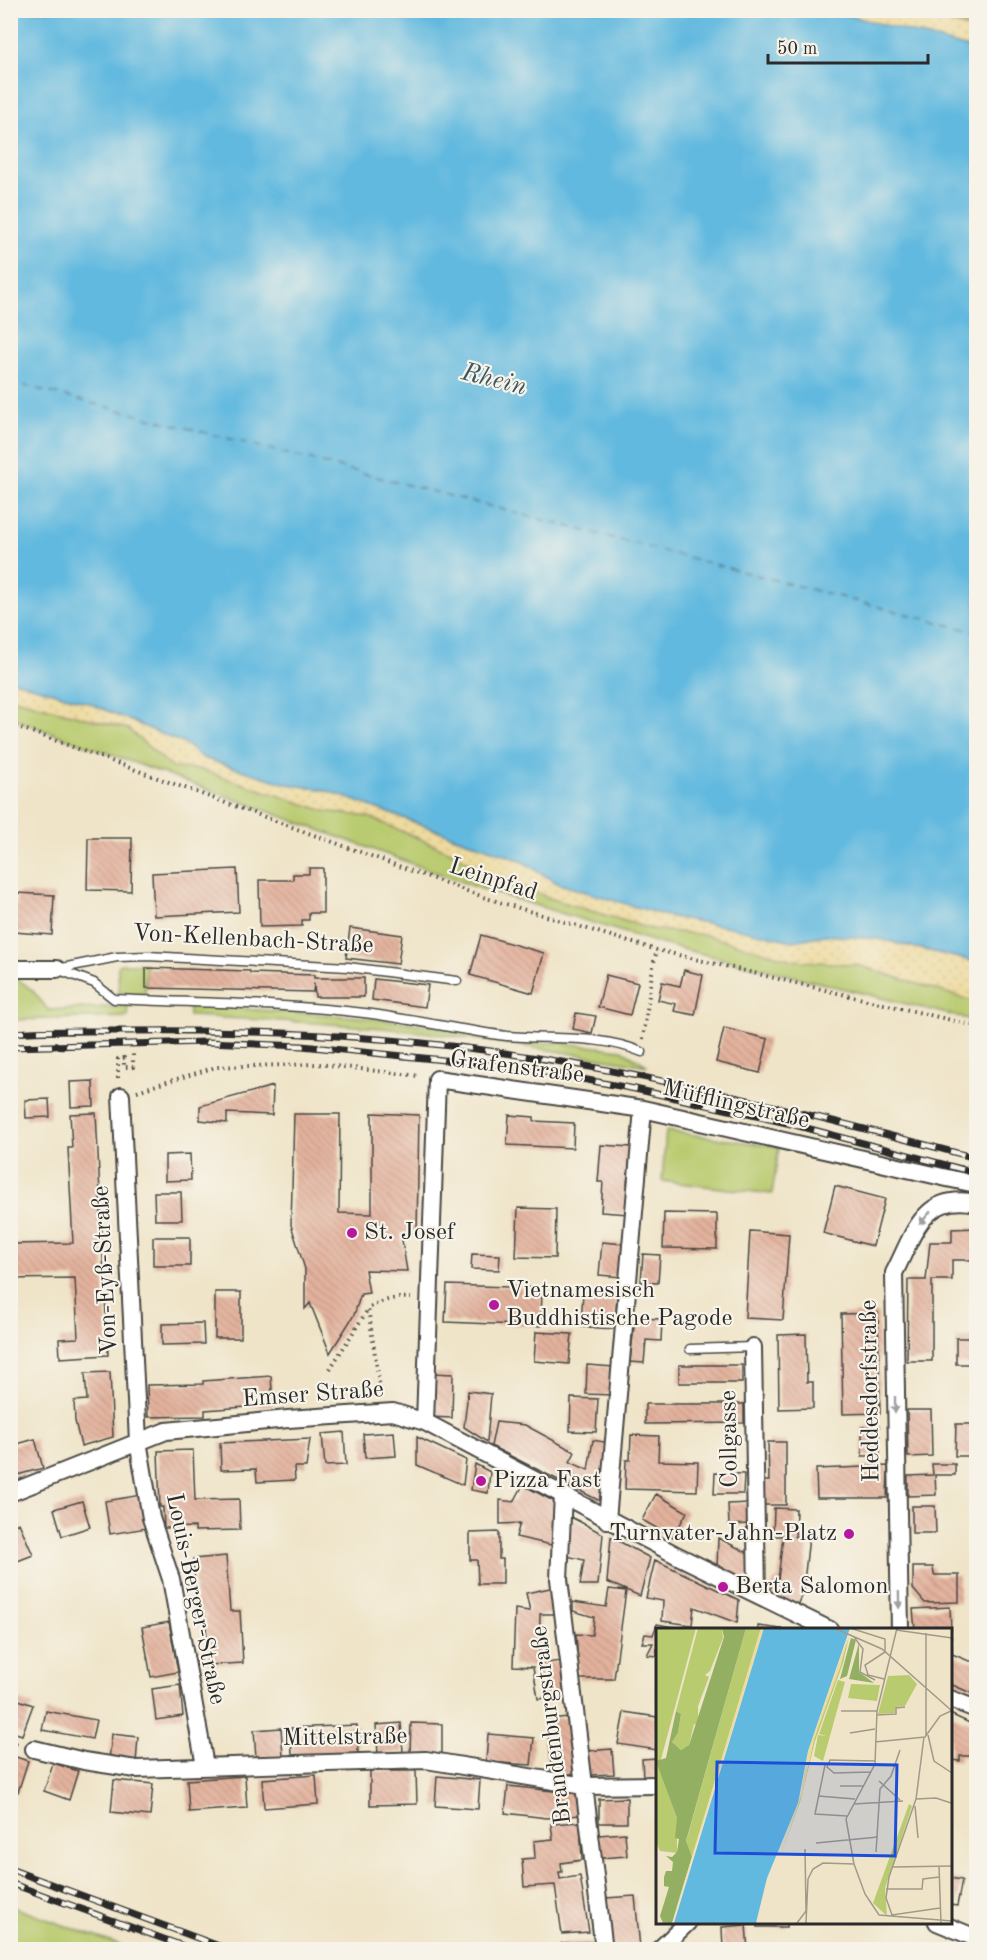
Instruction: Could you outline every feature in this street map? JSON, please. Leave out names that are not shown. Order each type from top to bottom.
[{"type":"street","name":"Von-Kellenbach-Straße","points":[[10,969],[57,969]]},
{"type":"street","name":"Grafenstraße","points":[[425,1422],[437,1079],[643,1109]]},
{"type":"street","name":"Von-Eyß-Straße","points":[[121,1096],[138,1441]]},
{"type":"street","name":"Müfflingstraße","points":[[607,1520],[643,1109],[971,1184],[974,1182]]},
{"type":"street","name":"Heddesdorfstraße","points":[[900,1628],[894,1273],[920,1221],[930,1211],[945,1202],[959,1199],[976,1203]]},
{"type":"street","name":"Collgasse","points":[[753,1347],[757,1593]]},
{"type":"street","name":"Emser Straße","points":[[10,1493],[166,1431],[393,1412],[410,1415],[425,1422],[563,1494],[607,1520],[824,1628]]},
{"type":"street","name":"Louis-Berger-Straße","points":[[138,1441],[151,1518],[171,1579],[205,1766]]},
{"type":"street","name":"Brandenburgstraße","points":[[563,1494],[559,1579],[604,1950]]},
{"type":"street","points":[[951,1699],[976,1709]]},
{"type":"street","name":"Mittelstraße","points":[[34,1749],[84,1761],[136,1768],[426,1760],[584,1786],[656,1785]]},
{"type":"street","points":[[658,1950],[687,1924]]},
{"type":"street","points":[[941,1924],[976,1938]]},
{"type":"lane","name":"Von-Kellenbach-Straße","points":[[57,969],[117,957],[148,956],[348,967],[457,981]]},
{"type":"lane","points":[[57,969],[94,983],[114,999],[315,1008],[508,1036],[598,1040],[624,1044],[642,1052]]},
{"type":"lane","name":"Collgasse","points":[[690,1349],[753,1347]]},
{"type":"path","name":"Leinpfad","points":[[10,724],[476,894],[657,950],[976,1026]]},
{"type":"path","points":[[642,1052],[657,950]]},
{"type":"path","points":[[118,1077],[117,1059],[124,1058],[124,1067],[133,1067],[133,1053]]},
{"type":"path","points":[[121,1096],[216,1067],[319,1064],[437,1079]]},
{"type":"path","points":[[330,1369],[368,1308],[382,1300],[395,1297],[429,1298]]},
{"type":"path","points":[[368,1308],[382,1404]]},
{"type":"green space","points":[[906,11],[976,11],[976,30]]},
{"type":"green space","points":[[10,698],[128,729],[173,768],[199,769],[325,811],[369,817],[453,853],[498,879],[507,880],[549,898],[651,929],[705,935],[857,965],[976,1002],[976,1021],[662,944],[479,888],[11,718]]},
{"type":"green space","points":[[121,964],[146,964],[145,994],[119,992],[118,967]]},
{"type":"green space","points":[[11,977],[15,977],[33,991],[48,1010],[128,1006],[128,1017],[11,1020]]},
{"type":"green space","points":[[189,1005],[359,1017],[419,1024],[523,1042],[562,1043],[622,1050],[648,1066],[413,1031],[189,1016]]},
{"type":"green space","points":[[666,1131],[779,1147],[772,1194],[662,1181]]},
{"type":"green space","points":[[10,1906],[130,1949],[11,1949]]},
{"type":"sand","points":[[830,11],[906,11],[976,30],[976,50]]},
{"type":"sand","points":[[11,680],[89,703],[185,744],[203,758],[287,784],[325,790],[520,860],[559,884],[793,941],[825,935],[879,939],[976,962],[976,1002],[857,965],[793,960],[705,935],[651,929],[549,898],[507,880],[498,879],[453,853],[369,817],[325,811],[199,769],[173,768],[128,729],[11,698]]},
{"type":"water","name":"Rhein","points":[[830,10],[976,50],[976,962],[879,939],[825,935],[793,941],[666,916],[559,884],[520,860],[325,790],[287,784],[203,758],[185,744],[89,703],[11,680],[11,11]]},
{"type":"building","points":[[88,838],[132,838],[131,891],[87,890]]},
{"type":"building","points":[[309,868],[323,868],[323,913],[309,913],[309,920],[302,920],[302,926],[260,927],[259,880],[293,880],[293,874],[309,874]]},
{"type":"building","points":[[237,869],[239,912],[154,916],[152,873]]},
{"type":"building","points":[[17,893],[54,895],[52,935],[14,932]]},
{"type":"building","points":[[350,928],[402,935],[398,964],[346,958]]},
{"type":"building","points":[[481,935],[544,953],[533,993],[470,975]]},
{"type":"building","points":[[146,968],[250,971],[250,973],[314,975],[314,978],[364,978],[364,997],[315,997],[314,983],[313,992],[146,988]]},
{"type":"building","points":[[684,970],[703,975],[695,1015],[674,1011],[676,1004],[658,1000],[662,982],[680,986]]},
{"type":"building","points":[[606,975],[638,983],[630,1015],[598,1007]]},
{"type":"building","points":[[374,979],[428,985],[425,1007],[372,1000]]},
{"type":"building","points":[[576,1013],[596,1016],[592,1033],[573,1029]]},
{"type":"building","points":[[724,1028],[768,1039],[760,1073],[716,1062]]},
{"type":"building","points":[[976,1055],[976,1076],[970,1074]]},
{"type":"building","points":[[93,1081],[94,1106],[71,1107],[70,1082]]},
{"type":"building","points":[[273,1086],[272,1115],[227,1113],[227,1123],[200,1120],[200,1106]]},
{"type":"building","points":[[49,1099],[50,1117],[26,1118],[25,1100]]},
{"type":"building","points":[[96,1113],[108,1355],[60,1358],[59,1339],[78,1338],[75,1278],[10,1279],[10,1244],[73,1243],[68,1148],[72,1148],[70,1114]]},
{"type":"building","name":"St. Josef","points":[[372,1113],[419,1115],[417,1232],[401,1234],[407,1271],[365,1270],[369,1293],[361,1294],[354,1315],[330,1353],[310,1303],[305,1309],[305,1269],[291,1225],[294,1114],[340,1114],[339,1213],[372,1214]]},
{"type":"building","points":[[509,1115],[534,1117],[534,1121],[574,1123],[573,1148],[507,1145]]},
{"type":"building","points":[[601,1145],[631,1147],[627,1184],[631,1184],[629,1214],[601,1212],[603,1182],[598,1182]]},
{"type":"building","points":[[190,1154],[191,1180],[165,1181],[165,1155]]},
{"type":"building","points":[[835,1186],[885,1199],[873,1246],[823,1233]]},
{"type":"building","points":[[154,1192],[181,1192],[182,1220],[155,1220]]},
{"type":"building","points":[[518,1208],[556,1209],[555,1258],[516,1257]]},
{"type":"building","points":[[664,1213],[717,1214],[717,1249],[663,1248]]},
{"type":"building","points":[[976,1228],[976,1260],[952,1260],[952,1280],[932,1280],[932,1361],[907,1361],[908,1280],[926,1280],[930,1242],[952,1242],[952,1229]]},
{"type":"building","points":[[750,1231],[789,1234],[783,1320],[745,1318]]},
{"type":"building","points":[[153,1237],[190,1237],[190,1266],[153,1266]]},
{"type":"building","points":[[602,1242],[624,1244],[622,1277],[599,1275]]},
{"type":"building","points":[[472,1254],[500,1255],[499,1270],[471,1269]]},
{"type":"building","points":[[643,1254],[660,1255],[658,1283],[641,1282]]},
{"type":"building","name":"Vietnamesisch Buddhistische Pagode","points":[[447,1285],[542,1288],[541,1326],[445,1322]]},
{"type":"building","points":[[215,1292],[241,1292],[241,1338],[215,1338]]},
{"type":"building","points":[[583,1292],[617,1294],[615,1329],[581,1327]]},
{"type":"building","points":[[878,1313],[880,1413],[843,1414],[841,1314]]},
{"type":"building","points":[[635,1318],[662,1319],[661,1341],[646,1340],[644,1363],[630,1362]]},
{"type":"building","points":[[203,1323],[204,1344],[162,1345],[162,1324]]},
{"type":"building","points":[[536,1332],[572,1334],[569,1364],[534,1361]]},
{"type":"building","points":[[806,1334],[807,1382],[813,1382],[813,1408],[779,1409],[778,1335]]},
{"type":"building","points":[[956,1338],[976,1338],[976,1364],[956,1364]]},
{"type":"building","points":[[587,1365],[614,1367],[612,1395],[586,1394]]},
{"type":"building","points":[[679,1365],[742,1365],[742,1383],[679,1383]]},
{"type":"building","points":[[110,1372],[113,1437],[81,1446],[75,1421],[74,1401],[87,1400],[85,1373]]},
{"type":"building","points":[[432,1373],[453,1374],[452,1418],[430,1417]]},
{"type":"building","points":[[271,1376],[273,1405],[205,1410],[205,1416],[148,1417],[147,1385],[203,1384],[203,1381]]},
{"type":"building","points":[[468,1391],[491,1394],[487,1442],[464,1427]]},
{"type":"building","points":[[571,1398],[598,1399],[596,1432],[570,1431]]},
{"type":"building","points":[[645,1404],[744,1404],[744,1423],[645,1424]]},
{"type":"building","points":[[907,1410],[931,1410],[932,1456],[908,1457]]},
{"type":"building","points":[[496,1422],[525,1425],[575,1452],[570,1462],[588,1470],[593,1440],[610,1443],[602,1502],[491,1446]]},
{"type":"building","points":[[956,1424],[976,1424],[976,1456],[955,1456]]},
{"type":"building","points":[[879,1426],[880,1456],[862,1456],[862,1427]]},
{"type":"building","points":[[344,1432],[346,1465],[325,1466],[322,1434]]},
{"type":"building","points":[[394,1432],[396,1456],[365,1458],[363,1434]]},
{"type":"building","points":[[631,1435],[659,1436],[658,1461],[698,1462],[697,1491],[625,1489],[626,1460],[630,1460]]},
{"type":"building","points":[[417,1437],[466,1460],[463,1485],[417,1465]]},
{"type":"building","points":[[35,1439],[43,1468],[10,1477],[10,1446]]},
{"type":"building","points":[[310,1439],[306,1467],[294,1467],[295,1480],[257,1482],[256,1469],[221,1470],[220,1443]]},
{"type":"building","points":[[768,1442],[786,1442],[786,1505],[761,1505],[761,1481],[769,1481]]},
{"type":"building","points":[[193,1450],[195,1500],[239,1499],[240,1530],[195,1531],[195,1527],[164,1528],[163,1507],[160,1507],[158,1451]]},
{"type":"building","name":"Pizza Fast","points":[[475,1464],[490,1472],[488,1493],[471,1490]]},
{"type":"building","points":[[932,1464],[955,1464],[955,1475],[935,1475],[936,1495],[908,1496],[908,1476],[933,1475]]},
{"type":"building","points":[[888,1466],[887,1498],[817,1498],[816,1469]]},
{"type":"building","points":[[715,1473],[744,1474],[743,1494],[714,1494]]},
{"type":"building","points":[[523,1485],[557,1503],[556,1546],[516,1537],[520,1523],[500,1524],[500,1500],[514,1502]]},
{"type":"building","points":[[656,1494],[687,1512],[673,1537],[642,1520]]},
{"type":"building","points":[[141,1495],[147,1528],[110,1534],[105,1501]]},
{"type":"building","points":[[82,1501],[90,1527],[62,1536],[54,1509]]},
{"type":"building","points":[[749,1503],[749,1524],[729,1525],[728,1504]]},
{"type":"building","points":[[912,1506],[935,1506],[936,1533],[912,1533]]},
{"type":"building","points":[[774,1508],[796,1509],[795,1537],[809,1537],[803,1591],[797,1606],[768,1593],[775,1579],[778,1580],[783,1536],[773,1536]]},
{"type":"building","points":[[571,1517],[603,1534],[598,1585],[580,1585],[584,1560],[567,1556]]},
{"type":"building","points":[[19,1523],[33,1555],[10,1564],[10,1527]]},
{"type":"building","points":[[499,1532],[499,1559],[503,1559],[503,1584],[478,1584],[477,1560],[470,1560],[470,1533]]},
{"type":"building","points":[[611,1537],[650,1558],[640,1596],[607,1582]]},
{"type":"building","points":[[718,1538],[750,1554],[750,1575],[742,1581],[717,1569]]},
{"type":"building","points":[[226,1556],[230,1611],[240,1611],[243,1663],[209,1665],[205,1613],[197,1614],[193,1559]]},
{"type":"building","points":[[655,1560],[739,1600],[737,1623],[694,1607],[692,1625],[662,1621],[663,1601],[646,1598]]},
{"type":"building","points":[[913,1567],[933,1567],[934,1575],[959,1575],[959,1602],[925,1603],[913,1589]]},
{"type":"building","points":[[555,1587],[557,1614],[540,1614],[539,1664],[561,1661],[566,1695],[538,1699],[533,1667],[513,1666],[515,1609],[530,1611],[526,1593]]},
{"type":"building","points":[[609,1589],[626,1591],[614,1679],[579,1679],[576,1634],[592,1635],[594,1617],[573,1611],[573,1602],[606,1607]]},
{"type":"building","points":[[950,1607],[951,1628],[915,1628],[913,1609]]},
{"type":"building","points":[[169,1622],[178,1672],[151,1677],[142,1627]]},
{"type":"building","points":[[657,1624],[677,1628],[656,1628],[656,1656],[647,1655],[653,1643],[642,1643],[645,1634],[653,1635]]},
{"type":"building","points":[[951,1636],[952,1654],[969,1661],[976,1661],[976,1695],[951,1684]]},
{"type":"building","points":[[180,1685],[183,1716],[156,1720],[152,1689]]},
{"type":"building","points":[[10,1697],[33,1705],[22,1735],[10,1731]]},
{"type":"building","points":[[46,1711],[96,1720],[92,1739],[42,1730]]},
{"type":"building","points":[[624,1712],[656,1717],[656,1750],[618,1744]]},
{"type":"building","points":[[951,1714],[974,1725],[971,1756],[960,1756],[960,1761],[951,1760]]},
{"type":"building","points":[[570,1717],[576,1773],[552,1776],[547,1719]]},
{"type":"building","points":[[401,1723],[403,1752],[378,1754],[376,1725]]},
{"type":"building","points":[[411,1723],[442,1724],[442,1754],[410,1753]]},
{"type":"building","points":[[357,1725],[358,1754],[292,1756],[291,1728]]},
{"type":"building","points":[[281,1728],[283,1756],[256,1758],[254,1730]]},
{"type":"building","points":[[112,1734],[138,1737],[136,1763],[109,1760]]},
{"type":"building","points":[[488,1734],[534,1738],[531,1765],[486,1762]]},
{"type":"building","points":[[612,1749],[614,1774],[588,1775],[587,1751]]},
{"type":"building","points":[[10,1755],[28,1761],[18,1792],[10,1790]]},
{"type":"building","points":[[656,1758],[656,1778],[643,1779],[642,1759]]},
{"type":"building","points":[[53,1763],[78,1771],[69,1800],[44,1791]]},
{"type":"building","points":[[370,1771],[416,1771],[417,1804],[370,1805]]},
{"type":"building","points":[[316,1775],[318,1804],[264,1808],[262,1779]]},
{"type":"building","points":[[245,1776],[247,1808],[189,1812],[187,1780]]},
{"type":"building","points":[[437,1776],[480,1780],[478,1809],[435,1806]]},
{"type":"building","points":[[114,1780],[153,1784],[150,1816],[111,1812]]},
{"type":"building","points":[[508,1786],[580,1794],[580,1815],[547,1818],[505,1813]]},
{"type":"building","points":[[627,1798],[627,1823],[599,1823],[599,1799]]},
{"type":"building","points":[[580,1822],[582,1860],[561,1863],[562,1872],[559,1872],[560,1879],[580,1876],[589,1932],[562,1934],[555,1885],[524,1887],[522,1859],[535,1858],[534,1841],[553,1839],[551,1824]]},
{"type":"building","points":[[625,1833],[627,1856],[600,1858],[599,1835]]},
{"type":"building","points":[[951,1878],[962,1880],[957,1906],[951,1905]]},
{"type":"building","points":[[635,1896],[640,1948],[610,1950],[606,1898]]},
{"type":"building","points":[[757,1924],[787,1924],[787,1927],[757,1927]]},
{"type":"building","points":[[746,1925],[748,1950],[723,1950],[722,1927]]},
{"type":"building","points":[[591,1942],[591,1950],[562,1950],[562,1943]]},
{"type":"ferry route","points":[[10,382],[976,632]]},
{"type":"railway","points":[[10,1033],[185,1031],[297,1034],[408,1042],[519,1055],[625,1073],[726,1095],[976,1158]]},
{"type":"railway","points":[[10,1047],[207,1042],[302,1046],[524,1068],[635,1089],[791,1124],[976,1173]]},
{"type":"railway","points":[[10,1869],[230,1950]]},
{"type":"railway","points":[[10,1883],[194,1950]]},
{"type":"place","name":"St. Josef","points":[[352,1233]]},
{"type":"place","name":"Vietnamesisch Buddhistische Pagode","points":[[494,1305]]},
{"type":"place","name":"Pizza Fast","points":[[481,1481]]},
{"type":"place","name":"Turnvater-Jahn-Platz","points":[[849,1534]]},
{"type":"place","name":"Berta Salomon","points":[[723,1587]]}]
